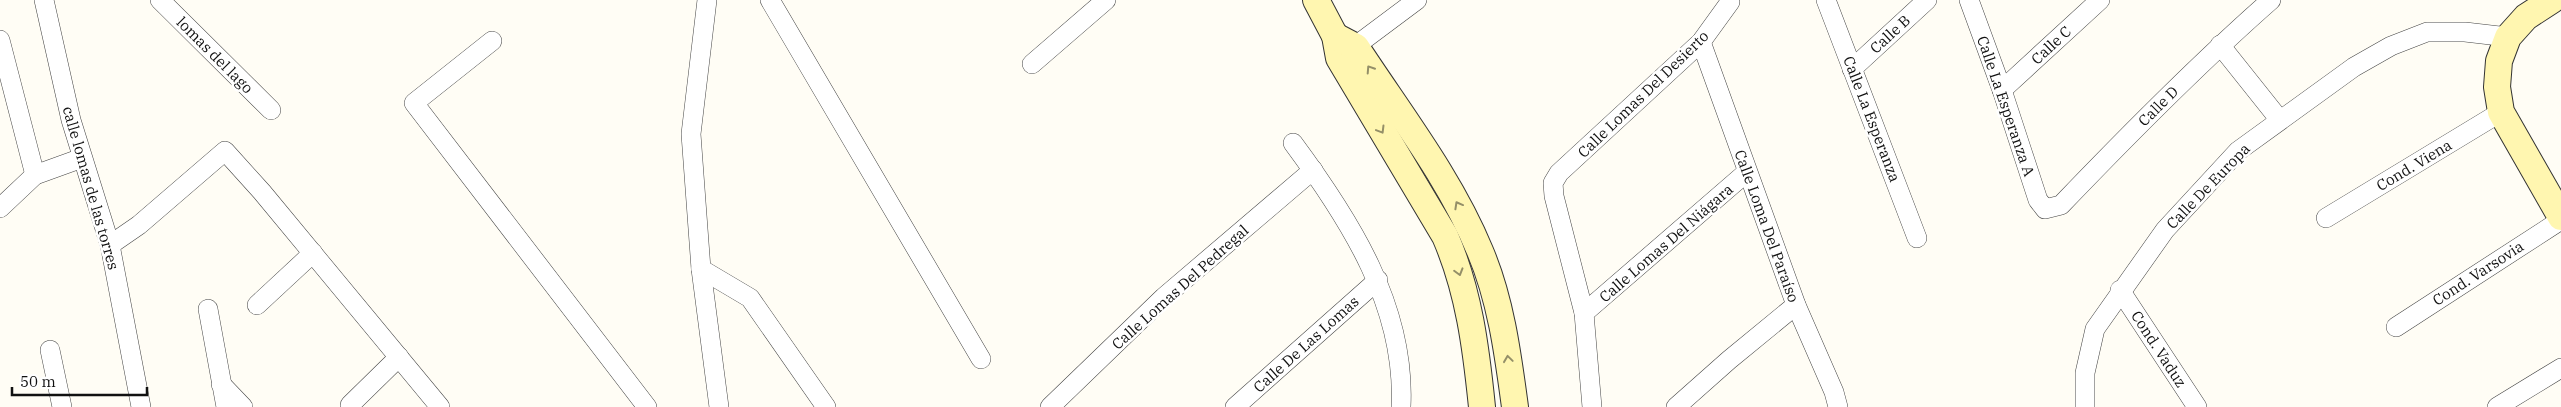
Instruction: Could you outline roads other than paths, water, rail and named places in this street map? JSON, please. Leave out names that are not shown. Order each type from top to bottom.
[{"type":"street","name":"calle lomas de las torres","points":[[44,0],[71,120],[110,245],[141,407]]},
{"type":"street","name":"lomas del lago","points":[[160,0],[270,110]]},
{"type":"street","points":[[707,0],[691,134],[701,269],[719,407]]},
{"type":"street","points":[[703,24],[718,0]]},
{"type":"street","points":[[770,0],[981,359]]},
{"type":"street","points":[[1032,64],[1106,0]]},
{"type":"street","points":[[1316,0],[1445,236],[1458,266],[1470,311],[1482,407]]},
{"type":"street","points":[[1343,47],[1417,0]]},
{"type":"street","name":"Calle La Esperanza","points":[[1826,0],[1917,238]]},
{"type":"street","name":"Calle B","points":[[1852,69],[1927,0]]},
{"type":"street","name":"Calle La Esperanza A","points":[[1969,0],[2002,90],[2038,200],[2045,209]]},
{"type":"street","name":"Calle C","points":[[2002,90],[2100,0]]},
{"type":"street","name":"Calle D","points":[[2045,209],[2061,205],[2144,119],[2220,45],[2271,0]]},
{"type":"street","points":[[2552,0],[2526,17],[2508,37],[2499,61],[2496,86],[2501,112],[2561,219]]},
{"type":"street","name":"Calle Lomas Del Desierto","points":[[1584,313],[1554,196],[1553,183],[1559,173],[1701,42],[1730,2]]},
{"type":"street","name":"Calle De Europa","points":[[2085,407],[2085,373],[2095,329],[2120,290],[2165,230],[2238,151],[2279,119],[2354,67],[2392,46],[2427,32],[2465,32],[2508,37]]},
{"type":"street","points":[[0,40],[35,175]]},
{"type":"street","points":[[492,41],[414,103],[647,407]]},
{"type":"street","name":"Calle Loma Del Paraíso","points":[[1701,42],[1796,305],[1834,392],[1838,407]]},
{"type":"street","points":[[2220,45],[2279,119]]},
{"type":"street","points":[[1343,47],[1447,185],[1481,253],[1493,287],[1503,332],[1515,407]]},
{"type":"street","name":"Cond. Viena","points":[[2326,218],[2501,112]]},
{"type":"street","points":[[1292,144],[1313,170],[1361,243],[1378,280],[1399,357],[1401,407]]},
{"type":"street","points":[[110,245],[139,225],[224,151],[440,407]]},
{"type":"street","points":[[0,208],[35,175],[82,158]]},
{"type":"street","name":"Calle Lomas Del Pedregal","points":[[1050,407],[1164,297],[1313,170]]},
{"type":"street","name":"Calle Lomas Del Niágara","points":[[1584,313],[1747,172]]},
{"type":"street","name":"Cond. Varsovia","points":[[2396,327],[2561,219]]},
{"type":"street","points":[[257,306],[312,253]]},
{"type":"street","points":[[701,269],[750,298],[826,407]]},
{"type":"street","name":"Calle De Las Lomas","points":[[1235,407],[1378,280]]},
{"type":"street","name":"Cond. Vaduz","points":[[2120,290],[2197,407]]},
{"type":"street","points":[[1676,407],[1728,360],[1796,305]]},
{"type":"street","points":[[208,309],[226,407]]},
{"type":"street","points":[[1584,313],[1592,407]]},
{"type":"street","points":[[50,350],[62,407]]},
{"type":"street","points":[[350,405],[398,357]]},
{"type":"street","points":[[2497,407],[2561,368]]},
{"type":"street","points":[[221,384],[243,407]]}]
